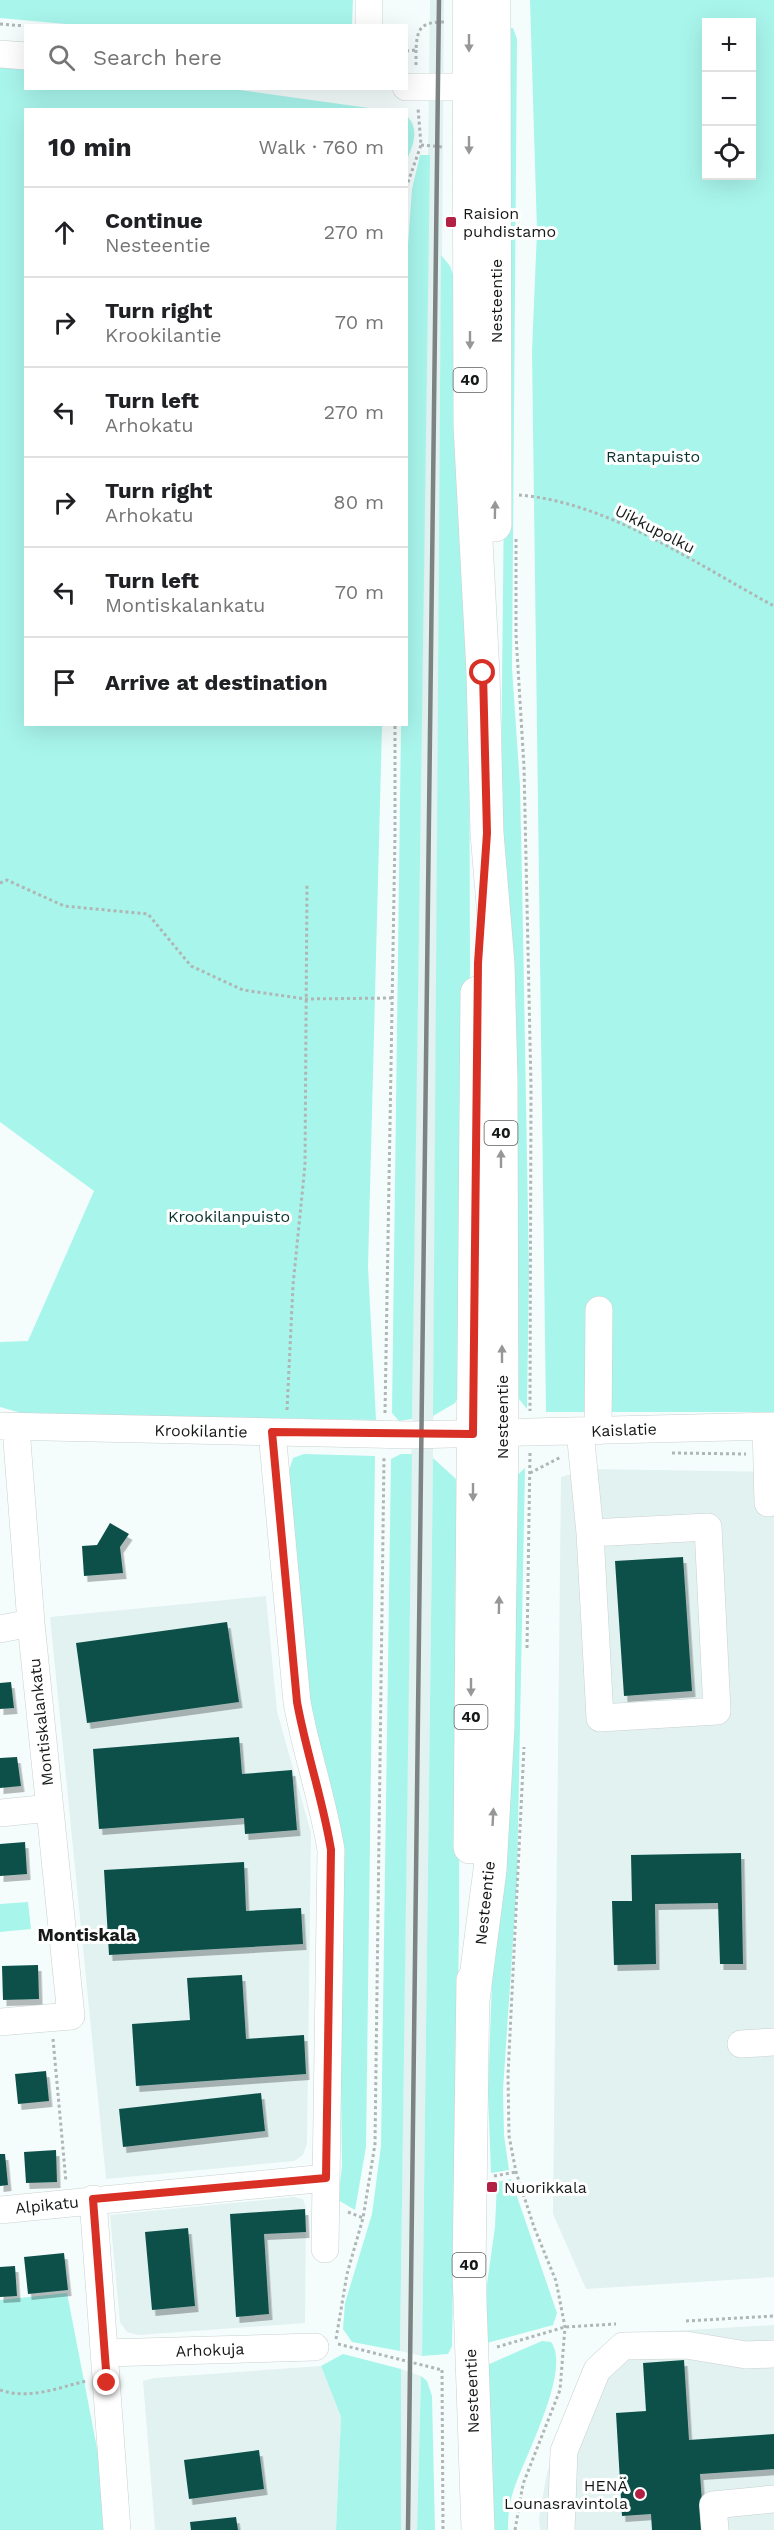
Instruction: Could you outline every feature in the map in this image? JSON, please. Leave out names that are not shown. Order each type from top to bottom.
[{"type":"main road","name":"Nesteentie","points":[[469,0],[482,87],[495,548],[483,673],[487,833],[478,963],[502,1433],[498,1727],[489,1870],[473,2000],[469,2272],[478,2530]]},
{"type":"main road","name":"Nesteentie","points":[[482,87],[494,0]]},
{"type":"street","points":[[369,0],[369,24]]},
{"type":"street","points":[[0,54],[24,56]]},
{"type":"street","points":[[411,76],[482,87]]},
{"type":"street","points":[[590,1533],[708,1527],[717,1711],[600,1718],[590,1533],[586,1439],[599,1310]]},
{"type":"street","points":[[768,1503],[767,1455],[770,1426]]},
{"type":"street","name":"Kaislatie","points":[[502,1433],[586,1439],[770,1426]]},
{"type":"street","name":"Krookilantie","points":[[8,1427],[384,1435],[502,1433]]},
{"type":"street","name":"Montiskalankatu","points":[[0,2022],[71,2016],[31,1623],[8,1427]]},
{"type":"street","points":[[279,1432],[297,1702],[303,1735],[326,1816],[331,1850],[325,2249]]},
{"type":"street","points":[[0,1629],[31,1623]]},
{"type":"street","points":[[0,1813],[50,1808]]},
{"type":"street","points":[[741,2044],[774,2042]]},
{"type":"street","name":"Alpikatu","points":[[0,2210],[93,2199],[326,2178]]},
{"type":"street","points":[[93,2199],[117,2530]]},
{"type":"street","points":[[561,2530],[564,2451],[597,2370],[623,2346],[686,2345],[746,2355],[774,2354]]},
{"type":"street","name":"Arhokuja","points":[[105,2353],[315,2347]]},
{"type":"street","points":[[715,2530],[712,2505],[774,2499]]},
{"type":"path","points":[[0,24],[24,26]]},
{"type":"path","points":[[411,76],[416,50]]},
{"type":"path","points":[[408,182],[421,145],[419,118]]},
{"type":"path","points":[[421,145],[448,149]]},
{"type":"path","name":"Uikkupolku","points":[[517,495],[545,497],[580,507],[634,530],[774,606]]},
{"type":"path","points":[[516,538],[516,636],[524,767],[531,1087],[502,1433],[531,1473],[526,1659]]},
{"type":"path","points":[[395,726],[393,998],[384,1435],[375,2144],[363,2218],[347,2274],[335,2344],[442,2370],[443,2530]]},
{"type":"path","points":[[0,883],[7,880],[64,906],[148,914],[190,966],[243,990],[306,999],[393,998]]},
{"type":"path","points":[[279,1432],[305,1165],[307,884]]},
{"type":"path","points":[[531,1473],[563,1456],[586,1439]]},
{"type":"path","points":[[660,1453],[767,1455]]},
{"type":"path","points":[[515,2530],[523,2484],[560,2390],[566,2327],[556,2281],[534,2227],[516,2172],[509,2136],[508,2075],[525,1742]]},
{"type":"path","points":[[492,2177],[516,2172]]},
{"type":"path","points":[[0,2390],[12,2394],[44,2393],[85,2380],[107,2383]]},
{"type":"shaded area","points":[[430,0],[444,0],[433,1458],[422,2356],[400,2351]]},
{"type":"shaded area","points":[[591,1469],[774,1472],[774,2277],[586,2289],[553,2214],[561,1477]]},
{"type":"shaded area","points":[[266,1596],[277,1711],[311,1833],[307,2144],[303,2155],[294,2161],[106,2179],[50,1617]]},
{"type":"shaded area","points":[[294,2197],[303,2199],[306,2208],[305,2323],[138,2335],[127,2332],[120,2322],[110,2215]]},
{"type":"shaded area","points":[[774,2325],[774,2530],[540,2530],[539,2518],[547,2473],[588,2359],[600,2348],[636,2333]]},
{"type":"shaded area","points":[[321,2366],[341,2417],[336,2530],[155,2530],[143,2381],[154,2378]]},
{"type":"shaded area","points":[[401,2369],[421,2376],[417,2530],[401,2530]]},
{"type":"green space","points":[[0,0],[353,0],[352,24],[66,24],[0,18]]},
{"type":"green space","name":"Rantapuisto","points":[[530,0],[774,0],[774,1412],[546,1412],[532,351],[537,231]]},
{"type":"green space","points":[[504,28],[513,28],[517,39],[512,668],[520,786],[522,877],[529,1270],[527,1409],[511,1389],[500,875],[504,496]]},
{"type":"green space","name":"Krookilanpuisto","points":[[0,68],[24,68],[24,90],[240,90],[369,108],[24,108],[24,726],[382,726],[368,1267],[376,1420],[25,1414],[0,1407],[0,1342],[28,1341],[94,1191],[0,1122]]},
{"type":"green space","points":[[408,117],[413,126],[413,143],[408,157]]},
{"type":"green space","points":[[420,155],[430,155],[412,1419],[399,1421],[392,1413],[401,726],[408,726],[408,244],[412,189]]},
{"type":"green space","points":[[441,255],[450,266],[457,286],[469,634],[470,968],[461,1391],[455,1403],[433,1416]]},
{"type":"green space","points":[[304,1454],[375,1456],[366,2147],[355,2210],[338,2200],[342,2166],[338,1842],[307,1713],[287,1477],[293,1458]]},
{"type":"green space","points":[[401,1454],[412,1454],[400,2351],[352,2342],[343,2329],[345,2303],[372,2214],[381,2146],[391,1459]]},
{"type":"green space","points":[[433,1458],[456,1479],[460,1494],[459,1930],[452,2346],[448,2354],[422,2356]]},
{"type":"green space","points":[[525,1468],[517,1881],[503,2090],[504,2135],[509,2170],[491,2173],[488,2091],[510,1489],[513,1479]]},
{"type":"green space","points":[[28,1902],[31,1929],[0,1932],[0,1904]]},
{"type":"green space","points":[[511,2179],[557,2313],[553,2325],[487,2343],[487,2284],[495,2227],[497,2182]]},
{"type":"green space","points":[[67,2293],[102,2474],[104,2530],[0,2530],[0,2300]]},
{"type":"green space","points":[[542,2341],[551,2342],[556,2355],[551,2392],[512,2494],[508,2530],[492,2530],[487,2365]]},
{"type":"green space","points":[[343,2354],[401,2369],[401,2530],[336,2530],[341,2417],[321,2366]]},
{"type":"green space","points":[[421,2376],[427,2381],[432,2396],[435,2530],[417,2530]]},
{"type":"building","points":[[110,1523],[129,1534],[120,1547],[123,1573],[84,1576],[82,1546],[97,1545]]},
{"type":"building","points":[[683,1557],[692,1691],[624,1696],[615,1561]]},
{"type":"building","points":[[227,1622],[239,1702],[87,1723],[76,1643]]},
{"type":"building","points":[[11,1682],[14,1708],[0,1709],[0,1683]]},
{"type":"building","points":[[239,1737],[242,1774],[292,1770],[297,1830],[245,1834],[244,1818],[99,1829],[93,1749]]},
{"type":"building","points":[[17,1757],[21,1786],[0,1788],[0,1758]]},
{"type":"building","points":[[25,1842],[27,1874],[0,1876],[0,1844]]},
{"type":"building","points":[[741,1853],[743,1964],[720,1964],[718,1903],[655,1904],[656,1964],[614,1965],[612,1901],[632,1901],[631,1855]]},
{"type":"building","points":[[244,1862],[246,1911],[301,1908],[303,1944],[109,1955],[104,1870]]},
{"type":"building","points":[[38,1965],[39,1999],[3,2000],[2,1966]]},
{"type":"building","points":[[242,1975],[246,2039],[304,2035],[306,2074],[136,2086],[132,2024],[190,2020],[187,1978]]},
{"type":"building","points":[[46,2071],[49,2101],[18,2104],[15,2074]]},
{"type":"building","points":[[261,2093],[265,2131],[123,2147],[119,2109]]},
{"type":"building","points":[[56,2150],[57,2182],[26,2183],[24,2152]]},
{"type":"building","points":[[0,2154],[5,2154],[8,2185],[0,2186]]},
{"type":"building","points":[[305,2209],[306,2232],[264,2234],[269,2314],[236,2317],[230,2214]]},
{"type":"building","points":[[188,2228],[195,2306],[152,2310],[145,2232]]},
{"type":"building","points":[[64,2253],[68,2290],[28,2294],[24,2257]]},
{"type":"building","points":[[15,2266],[17,2296],[0,2297],[0,2267]]},
{"type":"building","points":[[684,2360],[689,2440],[774,2434],[774,2469],[700,2474],[704,2530],[652,2530],[651,2514],[622,2516],[616,2413],[646,2411],[643,2363]]},
{"type":"building","points":[[259,2450],[264,2489],[189,2499],[184,2460]]},
{"type":"building","points":[[236,2517],[238,2530],[191,2530],[190,2522]]},
{"type":"railway","points":[[408,2530],[439,0]]},
{"type":"place","name":"Raision puhdistamo","points":[[451,222]]},
{"type":"place","name":"Nuorikkala","points":[[492,2187]]},
{"type":"place","name":"HENÄ Lounasravintola","points":[[640,2494]]},
{"type":"district","name":"Montiskala","points":[[87,1934]]},
{"type":"route","points":[[107,2383],[93,2199],[326,2178],[331,1850],[326,1816],[303,1735],[297,1702],[272,1432],[473,1434],[478,963],[487,833],[483,673]]}]
